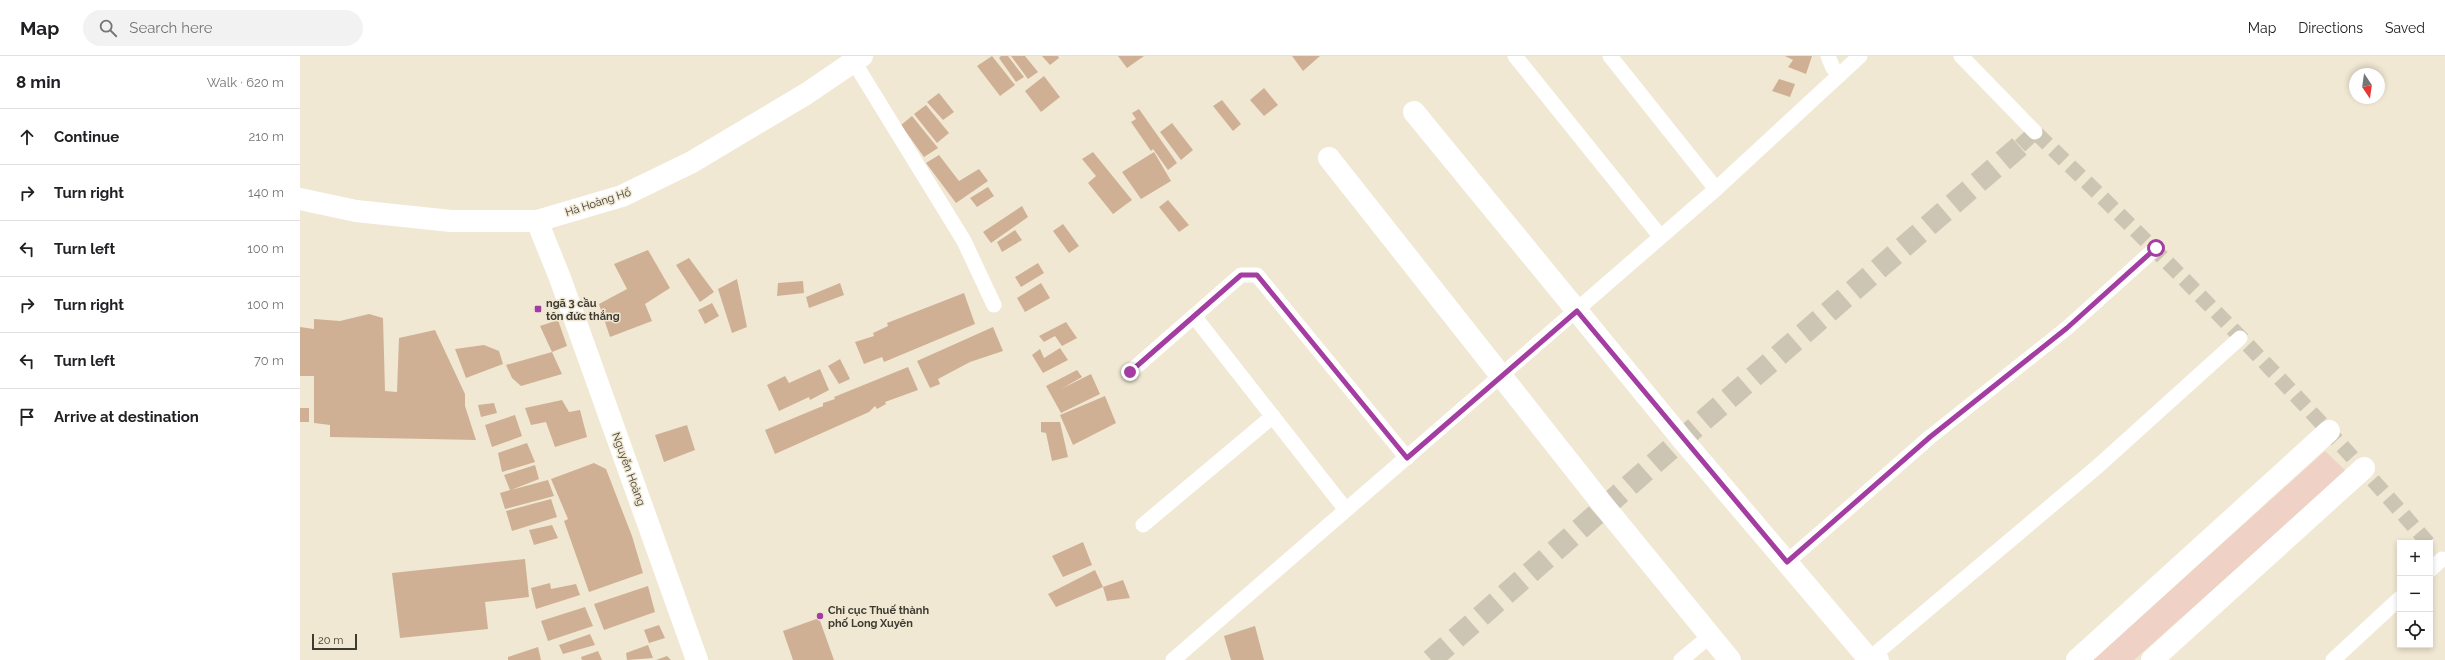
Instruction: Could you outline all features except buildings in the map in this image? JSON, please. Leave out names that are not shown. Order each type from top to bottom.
[{"type":"street","points":[[1515,56],[1660,236]]},
{"type":"street","points":[[1610,56],[1716,189]]},
{"type":"street","points":[[1828,56],[1833,68],[1840,75]]},
{"type":"street","points":[[1173,660],[1716,189],[1860,56]]},
{"type":"street","points":[[1961,56],[2035,132]]},
{"type":"street","points":[[861,66],[878,100],[964,241],[994,305]]},
{"type":"street","name":"Hà Hoàng Hổ","points":[[300,199],[356,211],[451,221],[537,221],[622,196],[664,176],[692,162],[806,94],[861,66]]},
{"type":"street","points":[[1414,112],[1577,311],[1787,562],[1872,660],[2097,466],[2240,338]]},
{"type":"street","points":[[1329,158],[1501,376],[1730,660]]},
{"type":"street","name":"Nguyễn Hoàng","points":[[537,221],[560,278],[697,660]]},
{"type":"street","points":[[1787,562],[1930,437],[2067,328],[2156,248]]},
{"type":"street","points":[[1130,372],[1241,275],[1257,275],[1407,458]]},
{"type":"street","points":[[1194,316],[1346,510]]},
{"type":"street","points":[[1143,525],[1273,416]]},
{"type":"street","points":[[2077,660],[2329,431]]},
{"type":"street","points":[[2152,660],[2364,468]]},
{"type":"street","points":[[2433,567],[2442,559]]},
{"type":"street","points":[[2333,660],[2397,601]]},
{"type":"street","points":[[1681,660],[1710,636]]},
{"type":"shaded area","points":[[2325,451],[2346,471],[2134,660],[2093,660]]},
{"type":"tunnel","points":[[2020,146],[2035,132],[2187,282],[2285,384],[2425,540]]},
{"type":"tunnel","points":[[1431,660],[1682,439],[2020,146]]},
{"type":"place","name":"ngã 3 cầu tôn đức thắng","points":[[538,309]]},
{"type":"place","name":"Chi cục Thuế thành phố Long Xuyên","points":[[820,616]]},
{"type":"route","points":[[1130,372],[1241,275],[1257,275],[1407,458],[1577,311],[1682,439],[1787,562],[1930,437],[2067,328],[2156,248]]}]
